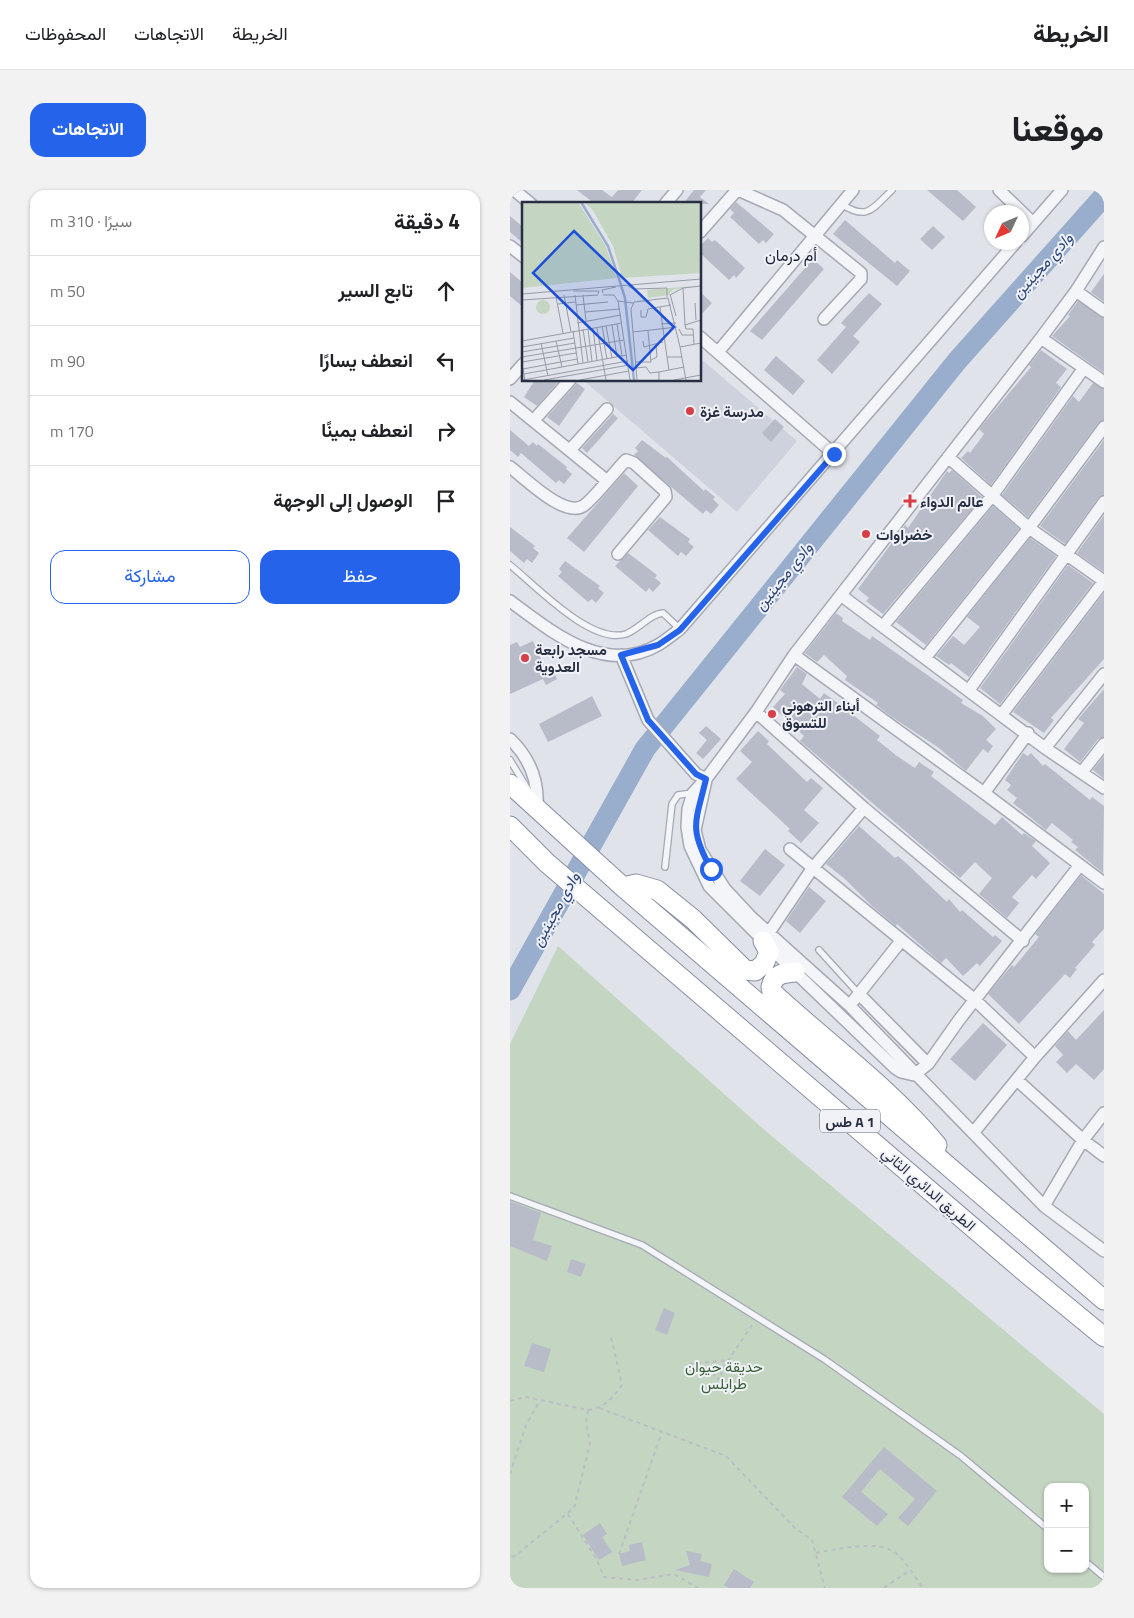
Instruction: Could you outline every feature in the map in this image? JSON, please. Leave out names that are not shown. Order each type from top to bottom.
[{"type":"highway","points":[[510,784],[537,809]]},
{"type":"highway","name":"الطريق الدائري الثاني","points":[[537,809],[620,884],[1104,1300]]},
{"type":"highway","name":"الطريق الدائري الثاني","points":[[514,831],[547,862],[1026,1273],[1104,1337]]},
{"type":"highway","points":[[620,884],[636,884],[657,890],[693,920],[745,970],[755,972],[764,964],[769,952],[767,936]]},
{"type":"highway","points":[[795,972],[780,974],[776,977],[772,982],[772,992],[903,1106],[938,1146],[954,1171]]},
{"type":"street","points":[[514,190],[529,202]]},
{"type":"street","points":[[667,202],[677,190]]},
{"type":"street","points":[[701,231],[738,190],[783,210],[861,273],[861,278],[824,319]]},
{"type":"street","points":[[759,200],[769,190]]},
{"type":"street","points":[[718,352],[853,190]]},
{"type":"street","points":[[999,190],[1033,222]]},
{"type":"street","points":[[1029,227],[1062,190]]},
{"type":"street","points":[[510,246],[522,255]]},
{"type":"street","points":[[510,601],[544,626],[580,647],[608,657],[658,645],[680,630],[1009,250]]},
{"type":"street","points":[[1103,250],[1076,291],[1041,338],[842,596],[794,655],[756,712],[706,779],[693,793],[687,827],[690,846],[709,886],[850,1006],[914,1075],[1044,1206],[1104,1251]]},
{"type":"street","points":[[1076,291],[1104,312]]},
{"type":"street","points":[[1041,338],[1104,382]]},
{"type":"street","points":[[701,339],[834,454]]},
{"type":"street","points":[[511,377],[522,365]]},
{"type":"street","points":[[883,626],[992,496],[1084,368]]},
{"type":"street","points":[[534,420],[569,381]]},
{"type":"street","points":[[510,402],[606,480]]},
{"type":"street","points":[[570,450],[607,409]]},
{"type":"street","points":[[925,658],[1029,528],[1104,427]]},
{"type":"street","points":[[948,457],[1029,528],[1104,581],[1002,714]]},
{"type":"street","points":[[510,467],[557,504],[573,509],[586,504],[626,460],[630,461],[666,494],[662,504],[618,554]]},
{"type":"street","points":[[969,690],[1104,502]]},
{"type":"street","points":[[842,596],[1045,748],[1104,788]]},
{"type":"street","points":[[621,655],[648,720],[696,774],[706,779]]},
{"type":"street","points":[[794,655],[984,792],[1104,883]]},
{"type":"street","points":[[1045,748],[1104,674]]},
{"type":"street","points":[[756,712],[864,808],[1023,941]]},
{"type":"street","points":[[984,792],[1028,734]]},
{"type":"street","points":[[510,739],[524,754],[532,770],[537,789],[537,809]]},
{"type":"street","points":[[1082,772],[1104,744]]},
{"type":"street","points":[[706,779],[695,830],[700,850],[725,889],[751,917],[795,972],[895,1068],[901,1072],[914,1075]]},
{"type":"street","points":[[767,936],[812,869],[864,808]]},
{"type":"street","points":[[790,849],[812,869],[975,1000],[1034,1057]]},
{"type":"street","points":[[914,1075],[928,1064],[1080,865]]},
{"type":"street","points":[[850,1006],[901,940]]},
{"type":"street","points":[[973,1133],[1034,1057],[1104,980]]},
{"type":"street","points":[[858,994],[928,1064]]},
{"type":"street","points":[[1017,1080],[1083,1140],[1104,1156]]},
{"type":"street","points":[[1044,1206],[1083,1140],[1104,1113]]},
{"type":"lane","points":[[841,204],[860,214],[868,213],[892,190]]},
{"type":"lane","points":[[510,565],[564,611],[598,630],[612,635],[627,634],[663,613],[680,630]]},
{"type":"lane","points":[[510,760],[521,776],[537,809]]},
{"type":"lane","points":[[665,867],[672,804],[678,795],[693,793]]},
{"type":"lane","points":[[819,950],[858,994]]},
{"type":"lane","points":[[510,1196],[642,1244],[824,1359],[961,1456],[1047,1528]]},
{"type":"lane","points":[[1089,1564],[1104,1576]]},
{"type":"path","points":[[721,1371],[757,1317]]},
{"type":"path","points":[[510,1401],[526,1397],[588,1410],[599,1408],[611,1401],[622,1386],[611,1337]]},
{"type":"path","points":[[689,1364],[730,1360]]},
{"type":"path","points":[[510,1474],[526,1425],[540,1400]]},
{"type":"path","points":[[599,1408],[726,1456],[795,1528],[812,1540],[825,1588]]},
{"type":"path","points":[[510,1557],[515,1556],[574,1508],[590,1444],[586,1423],[588,1410]]},
{"type":"path","points":[[619,1554],[662,1432]]},
{"type":"path","points":[[568,1514],[596,1558],[604,1577],[638,1580],[674,1574],[698,1588]]},
{"type":"path","points":[[816,1553],[844,1547],[885,1547],[896,1553],[924,1588]]},
{"type":"path","points":[[884,1588],[910,1570]]},
{"type":"path","points":[[691,1588],[693,1584]]},
{"type":"shaded area","name":"مدرسة غزة","points":[[701,359],[797,441],[737,512],[584,381],[701,381]]},
{"type":"green space","name":"حديقة حيوان طرابلس","points":[[558,946],[768,1133],[1104,1414],[1104,1588],[510,1588],[510,1044]]},
{"type":"building","points":[[577,190],[602,190],[612,197],[618,190],[642,190],[633,202],[592,202]]},
{"type":"building","points":[[694,190],[706,190],[700,197],[709,204],[685,202]]},
{"type":"building","points":[[927,190],[957,190],[976,207],[963,221]]},
{"type":"building","points":[[736,202],[774,234],[766,243],[763,240],[759,244],[730,217],[734,213],[730,209]]},
{"type":"building","points":[[510,216],[522,226],[522,242],[510,232]]},
{"type":"building","points":[[845,220],[895,263],[897,260],[910,271],[897,286],[833,234]]},
{"type":"building","points":[[933,226],[945,237],[932,250],[920,239]]},
{"type":"building","points":[[708,238],[712,242],[715,240],[745,268],[736,278],[734,275],[729,280],[701,254],[701,245]]},
{"type":"building","points":[[813,259],[824,269],[762,340],[750,331]]},
{"type":"building","points":[[510,272],[522,282],[522,306],[510,296]]},
{"type":"building","points":[[1104,274],[1104,302],[1091,292]]},
{"type":"building","points":[[701,293],[712,303],[701,315]]},
{"type":"building","points":[[869,293],[882,304],[853,336],[860,342],[832,374],[817,360],[846,327],[841,323]]},
{"type":"building","points":[[1078,301],[1104,318],[1104,373],[1052,336],[1070,316],[1068,315]]},
{"type":"building","points":[[1041,350],[1067,369],[1056,383],[1061,387],[991,485],[961,458],[968,451],[970,453],[984,434],[979,429],[1031,367],[1029,365]]},
{"type":"building","points":[[776,356],[805,381],[793,395],[764,370]]},
{"type":"building","points":[[534,381],[559,381],[537,406],[524,397]]},
{"type":"building","points":[[577,383],[585,389],[559,426],[547,417]]},
{"type":"building","points":[[1093,383],[1104,389],[1104,420],[1098,423],[1028,517],[1002,495],[1073,396],[1079,402]]},
{"type":"building","points":[[613,414],[618,418],[587,453],[582,448]]},
{"type":"building","points":[[775,419],[784,427],[771,442],[762,433]]},
{"type":"building","points":[[510,430],[529,446],[533,442],[537,446],[538,444],[567,467],[566,469],[572,474],[564,484],[559,480],[556,483],[521,453],[518,457],[510,450]]},
{"type":"building","points":[[642,440],[667,457],[704,491],[705,489],[715,497],[713,499],[719,505],[711,514],[706,510],[703,514],[634,455],[638,451],[635,448]]},
{"type":"building","points":[[1104,440],[1104,495],[1098,498],[1065,544],[1040,526]]},
{"type":"building","points":[[952,470],[982,497],[883,614],[866,601],[869,598],[858,589],[905,525],[908,528],[947,471],[949,473]]},
{"type":"building","points":[[624,473],[638,486],[584,552],[567,538]]},
{"type":"building","points":[[993,506],[1019,529],[926,645],[896,622]]},
{"type":"building","points":[[1104,515],[1104,572],[1077,553]]},
{"type":"building","points":[[660,517],[690,539],[688,542],[694,547],[686,556],[681,552],[678,556],[648,530]]},
{"type":"building","points":[[510,527],[535,546],[533,548],[539,553],[532,563],[527,559],[524,563],[510,551]]},
{"type":"building","points":[[1030,538],[1056,556],[969,677],[951,663],[949,665],[936,656],[953,636],[964,645],[980,627],[967,617]]},
{"type":"building","points":[[628,553],[657,575],[655,578],[661,583],[653,592],[649,588],[646,592],[615,566]]},
{"type":"building","points":[[565,561],[600,586],[598,588],[604,593],[596,603],[592,599],[588,602],[558,576],[562,572],[559,569]]},
{"type":"building","points":[[1068,565],[1093,583],[1000,704],[980,688]]},
{"type":"building","points":[[1104,593],[1104,659],[1051,718],[1054,720],[1044,733],[1013,712]]},
{"type":"building","points":[[836,613],[843,618],[842,621],[870,640],[872,636],[963,700],[961,703],[983,716],[996,729],[986,740],[993,746],[988,753],[983,749],[966,771],[939,748],[892,717],[876,705],[878,703],[845,680],[847,676],[824,655],[817,662],[805,653]]},
{"type":"building","name":"مسجد رابعة العدوية","points":[[533,641],[546,670],[552,668],[557,679],[546,685],[543,679],[510,694],[510,645],[517,642],[520,647]]},
{"type":"building","points":[[797,667],[807,674],[802,684],[820,699],[824,693],[839,704],[880,736],[877,740],[897,756],[915,768],[919,762],[934,772],[931,776],[995,825],[1002,817],[1022,835],[1024,833],[1036,841],[1032,846],[1050,863],[1036,879],[1032,875],[1012,897],[1019,903],[1007,918],[979,894],[992,878],[975,862],[960,878],[800,741],[804,736],[773,707],[785,694],[780,690]]},
{"type":"building","points":[[1104,689],[1104,737],[1098,739],[1080,762],[1064,749],[1084,723],[1078,719]]},
{"type":"building","points":[[592,696],[602,716],[548,742],[539,724]]},
{"type":"building","points":[[706,726],[721,739],[703,759],[696,753],[707,740],[699,733]]},
{"type":"building","points":[[758,731],[769,741],[767,744],[807,782],[811,778],[823,788],[804,810],[819,823],[801,843],[788,831],[790,829],[736,779],[752,762],[740,751]]},
{"type":"building","points":[[1023,753],[1028,756],[1031,753],[1043,766],[1045,764],[1090,800],[1092,797],[1104,806],[1103,873],[1075,850],[1078,847],[1071,842],[1073,840],[1052,823],[1046,830],[1013,803],[1017,798],[1007,790],[1011,785],[1005,780]]},
{"type":"building","points":[[1104,756],[1104,779],[1093,770]]},
{"type":"building","points":[[859,826],[895,858],[898,856],[947,902],[949,899],[960,912],[962,910],[993,937],[995,935],[1002,941],[980,966],[977,963],[963,976],[946,958],[941,963],[897,924],[896,926],[872,906],[845,879],[826,864]]},
{"type":"building","points":[[765,849],[785,865],[760,896],[740,881]]},
{"type":"building","points":[[1081,875],[1104,894],[1104,929],[1092,942],[1095,945],[1075,968],[1077,969],[1070,978],[1065,974],[1019,1024],[988,994],[1039,937],[1035,934]]},
{"type":"building","points":[[809,887],[826,901],[800,933],[786,921]]},
{"type":"building","points":[[1104,1010],[1104,1069],[1094,1080],[1076,1064],[1067,1073],[1056,1062],[1063,1055],[1055,1046],[1068,1031],[1076,1040]]},
{"type":"building","points":[[983,1023],[1007,1045],[975,1081],[950,1059]]},
{"type":"building","points":[[510,1201],[541,1213],[533,1240],[552,1246],[547,1261],[510,1246]]},
{"type":"building","points":[[571,1259],[586,1264],[581,1277],[567,1272]]},
{"type":"building","points":[[664,1308],[675,1313],[667,1335],[655,1330]]},
{"type":"building","points":[[532,1343],[551,1349],[544,1372],[524,1366]]},
{"type":"building","points":[[884,1447],[937,1491],[908,1526],[898,1518],[915,1499],[880,1469],[861,1492],[888,1514],[877,1526],[842,1497]]},
{"type":"building","points":[[600,1523],[607,1534],[602,1537],[612,1552],[599,1560],[583,1535]]},
{"type":"building","points":[[642,1542],[646,1560],[622,1566],[619,1554],[630,1551],[629,1545]]},
{"type":"building","points":[[686,1551],[702,1554],[700,1561],[712,1564],[709,1577],[675,1570],[690,1565]]},
{"type":"building","points":[[734,1569],[754,1582],[750,1588],[729,1588],[724,1585]]},
{"type":"waterway","name":"وادي مجينين","points":[[510,990],[645,749],[957,361],[1104,196]]},
{"type":"place","name":"مدرسة غزة","points":[[690,411]]},
{"type":"place","name":"عالم الدواء","points":[[910,501]]},
{"type":"place","name":"خضراوات","points":[[866,534]]},
{"type":"place","name":"مسجد رابعة العدوية","points":[[525,658]]},
{"type":"place","name":"أبناء الترهوني للتسوق","points":[[772,714]]},
{"type":"district","name":"أم درمان","points":[[791,255]]},
{"type":"route","points":[[711,869],[700,850],[695,830],[697,812],[706,779],[696,774],[648,720],[621,655],[629,655],[658,645],[680,630],[834,454]]}]
